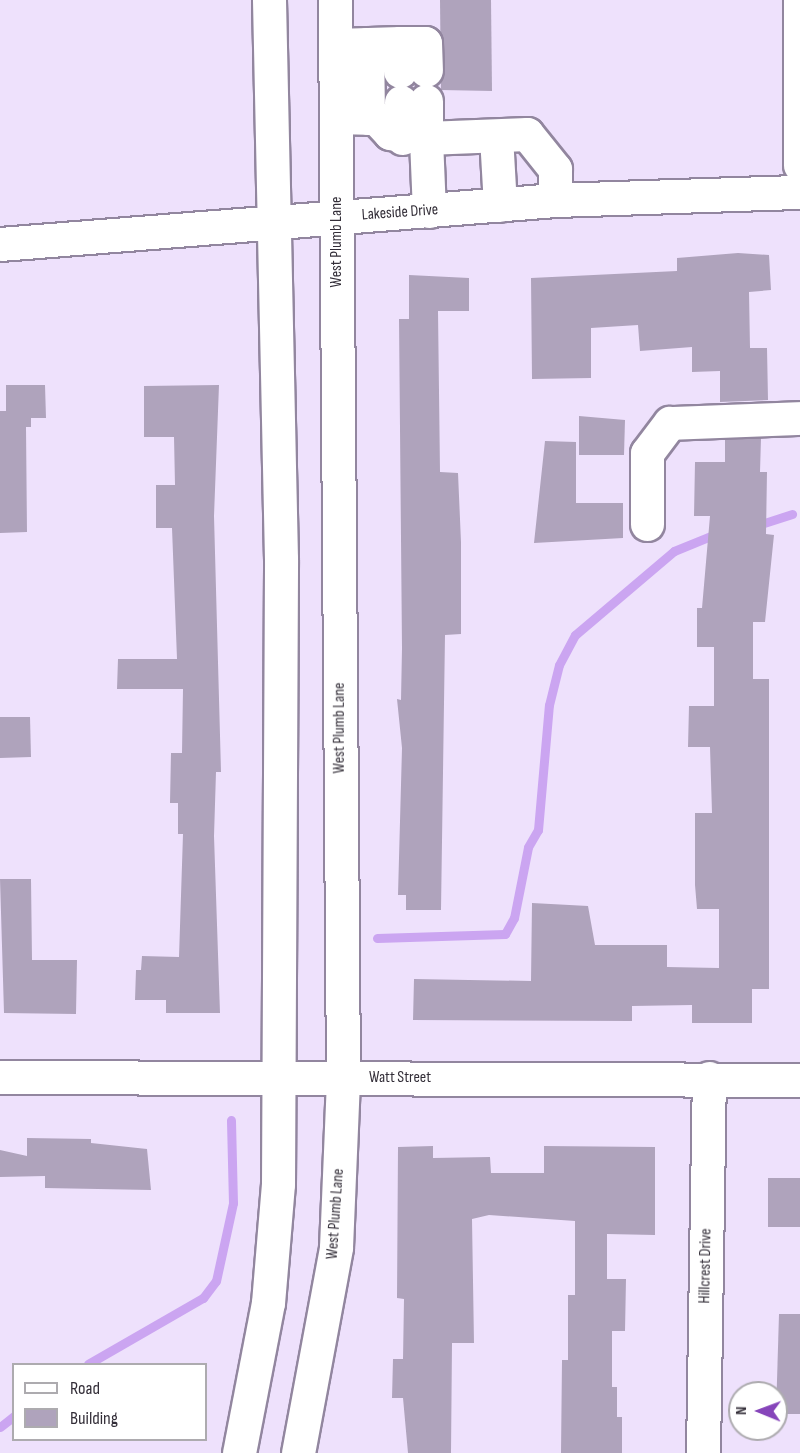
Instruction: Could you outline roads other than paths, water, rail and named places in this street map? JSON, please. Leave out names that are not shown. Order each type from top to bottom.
[{"type":"main road","points":[[239,1453],[275,1249],[280,1078],[276,225],[269,0]]},
{"type":"main road","name":"West Plumb Lane","points":[[298,1453],[336,1247],[343,1078],[338,218],[352,117],[351,44],[335,0]]},
{"type":"main road","points":[[800,0],[800,165]]},
{"type":"main road","points":[[351,44],[411,78],[414,138],[429,211]]},
{"type":"main road","points":[[352,117],[414,138],[526,134],[555,169],[555,200]]},
{"type":"main road","points":[[496,136],[500,205]]},
{"type":"main road","name":"Lakeside Drive","points":[[0,244],[276,225],[555,200],[800,192]]},
{"type":"main road","points":[[647,524],[647,453],[670,423],[800,418]]},
{"type":"main road","name":"Watt Street","points":[[0,1077],[800,1080]]},
{"type":"main road","name":"Hillcrest Drive","points":[[703,1453],[709,1078]]},
{"type":"waterway","points":[[755,526],[792,514]]},
{"type":"waterway","points":[[377,938],[505,934],[514,918],[528,847],[538,830],[549,705],[559,665],[575,635],[674,551],[718,533]]},
{"type":"waterway","points":[[90,1363],[203,1298],[216,1281],[233,1203],[231,1120]]},
{"type":"waterway","points":[[0,1427],[12,1418]]}]
